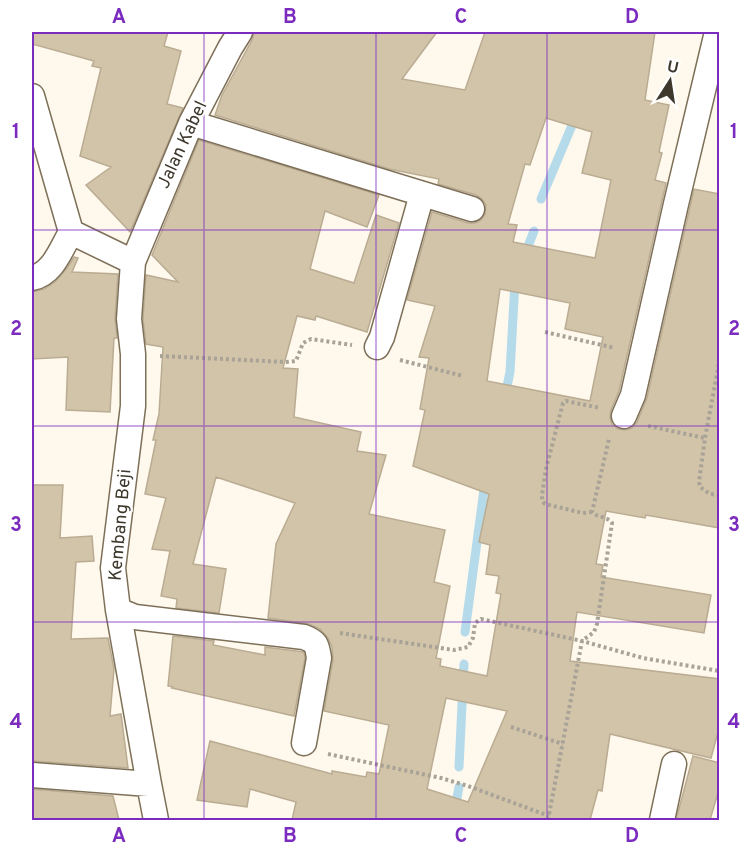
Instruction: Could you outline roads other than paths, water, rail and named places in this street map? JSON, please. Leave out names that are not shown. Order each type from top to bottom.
[{"type":"street","name":"Jalan Kabel","points":[[133,262],[191,123],[240,32]]},
{"type":"street","points":[[624,416],[633,395],[717,32]]},
{"type":"street","points":[[32,96],[71,232],[50,268],[43,275],[32,278]]},
{"type":"street","points":[[191,123],[472,209]]},
{"type":"street","points":[[377,347],[382,337],[422,194]]},
{"type":"street","points":[[71,232],[133,262]]},
{"type":"street","name":"Kembang Beji","points":[[133,262],[129,319],[133,354],[132,415],[113,568],[118,610],[156,820]]},
{"type":"street","points":[[118,610],[135,616],[313,640],[317,646],[319,658],[304,743]]},
{"type":"street","points":[[662,820],[674,764]]},
{"type":"street","points":[[32,775],[148,784]]},
{"type":"waterway","points":[[541,199],[576,116]]},
{"type":"waterway","points":[[525,254],[534,231]]},
{"type":"waterway","points":[[505,396],[510,372],[515,281]]},
{"type":"waterway","points":[[465,632],[485,482]]},
{"type":"waterway","points":[[459,767],[464,664]]},
{"type":"waterway","points":[[453,820],[459,787]]}]
